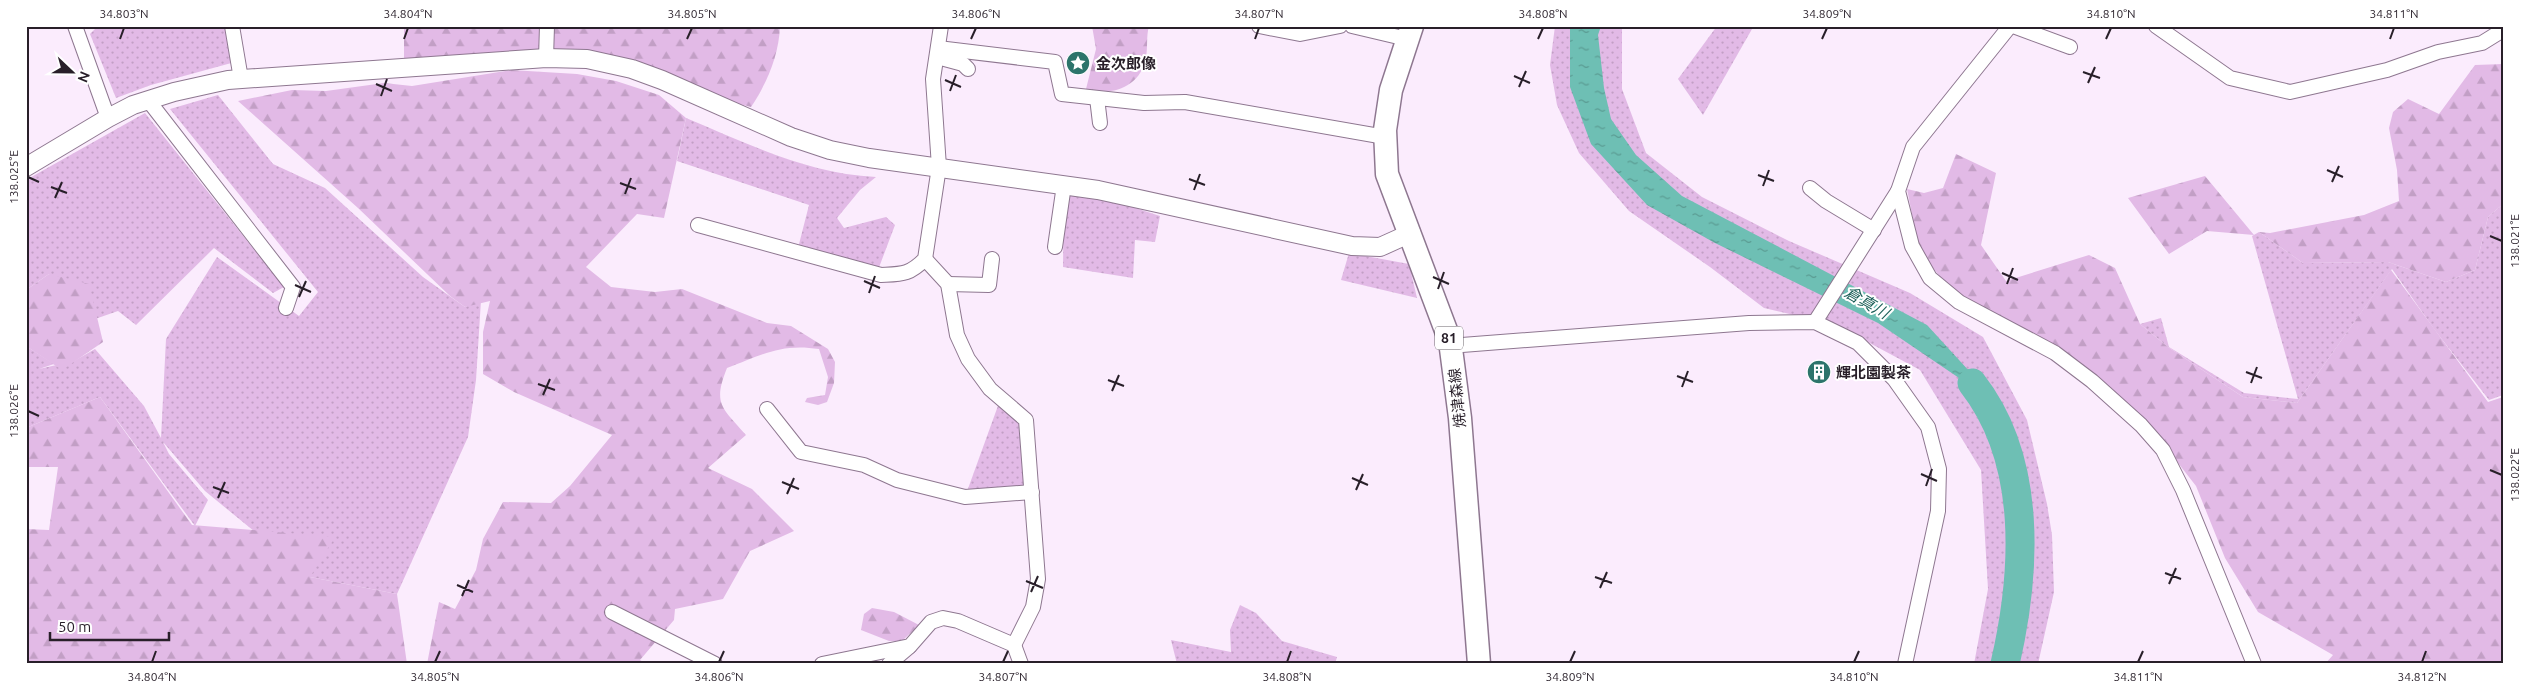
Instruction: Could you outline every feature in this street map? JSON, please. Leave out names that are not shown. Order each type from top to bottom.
[{"type":"main road","name":"焼津森線","points":[[1410,33],[1391,90],[1385,137],[1387,174],[1411,233],[1450,341],[1460,418],[1479,664]]},
{"type":"street","points":[[75,26],[108,118]]},
{"type":"street","points":[[232,26],[241,79]]},
{"type":"street","points":[[546,58],[548,26]]},
{"type":"street","points":[[698,225],[881,275],[906,274],[925,259],[939,167],[933,79],[941,26]]},
{"type":"street","points":[[1259,26],[1300,34],[1340,26]]},
{"type":"street","points":[[1352,26],[1410,33]]},
{"type":"street","points":[[1816,322],[1898,191],[1913,147],[2012,26],[2070,47]]},
{"type":"street","points":[[2156,26],[2230,78],[2290,92],[2378,72],[2438,52],[2482,43],[2503,30]]},
{"type":"street","points":[[937,52],[963,64],[968,69]]},
{"type":"street","points":[[937,52],[1055,62],[1062,94],[1144,103],[1185,102],[1385,137]]},
{"type":"street","points":[[26,167],[108,118],[148,100],[174,92],[241,79],[546,58],[587,59],[632,69],[662,80],[791,137],[830,150],[869,158],[1098,190],[1352,246],[1380,247],[1411,233]]},
{"type":"street","points":[[1097,98],[1100,123]]},
{"type":"street","points":[[148,100],[293,287],[286,308]]},
{"type":"street","points":[[1054,247],[1064,185]]},
{"type":"street","points":[[1810,188],[1826,201],[1874,230]]},
{"type":"street","points":[[1898,191],[1912,246],[1930,278],[1959,302],[2055,353],[2092,381],[2141,425],[2163,450],[2183,490],[2254,664]]},
{"type":"street","points":[[925,259],[948,284],[957,335],[968,359],[990,389],[1026,420],[1038,579],[1033,607],[1014,645]]},
{"type":"street","points":[[948,284],[989,284],[992,259]]},
{"type":"street","points":[[1450,341],[1462,345],[1748,323],[1816,322],[1858,343],[1894,379],[1928,427],[1939,469],[1938,511],[1905,664]]},
{"type":"street","points":[[767,409],[801,452],[864,465],[897,480],[965,497],[1032,492]]},
{"type":"street","points":[[612,612],[715,664]]},
{"type":"street","points":[[890,664],[932,622],[943,618],[958,621],[1014,645],[1021,664]]},
{"type":"street","points":[[822,664],[910,646]]},
{"type":"green space","points":[[98,26],[230,26],[235,62],[151,85],[116,98],[90,34]]},
{"type":"green space","points":[[404,26],[541,26],[543,54],[404,65]]},
{"type":"green space","points":[[549,26],[780,26],[775,58],[762,88],[751,107],[551,54]]},
{"type":"green space","points":[[1092,26],[1149,26],[1147,53],[1143,67],[1138,76],[1124,87],[1106,92],[1086,89],[1096,49]]},
{"type":"green space","points":[[1555,26],[1622,26],[1622,89],[1646,153],[1702,197],[1789,241],[1910,293],[1983,337],[2027,420],[2047,504],[2052,535],[2054,592],[2038,664],[1974,664],[1988,589],[1981,470],[1920,370],[1836,325],[1764,308],[1710,267],[1629,211],[1579,153],[1557,105],[1550,65]]},
{"type":"green space","points":[[1717,26],[1749,26],[1752,29],[1703,115],[1678,79]]},
{"type":"green space","points":[[2503,64],[2503,204],[2488,217],[2475,270],[2446,282],[2388,262],[2303,263],[2259,232],[2270,233],[2364,215],[2399,201],[2397,170],[2389,128],[2393,112],[2408,99],[2439,114],[2475,65]]},
{"type":"green space","points":[[511,70],[577,74],[616,81],[659,95],[686,118],[664,218],[637,214],[586,267],[611,287],[655,292],[682,289],[767,323],[791,326],[828,349],[835,362],[834,383],[827,402],[818,405],[805,402],[807,398],[825,395],[828,377],[819,349],[794,348],[772,351],[727,368],[720,390],[720,398],[726,412],[746,435],[708,468],[752,489],[794,531],[750,551],[723,599],[675,609],[674,620],[640,660],[646,664],[427,664],[439,602],[455,609],[476,570],[483,539],[503,502],[551,503],[570,486],[612,435],[514,392],[483,374],[483,332],[490,301],[465,307],[450,296],[358,208],[238,101],[292,90],[326,91],[384,83],[412,86]]},
{"type":"green space","points":[[218,95],[273,164],[325,188],[423,277],[465,307],[481,300],[476,380],[468,437],[397,594],[310,577],[205,491],[163,442],[169,454],[208,500],[195,526],[100,397],[26,428],[26,346],[54,364],[39,369],[74,361],[95,349],[144,406],[161,438],[166,339],[217,257],[299,316],[318,292],[170,109]]},
{"type":"green space","points":[[145,113],[284,287],[273,293],[214,248],[136,325],[118,311],[95,319],[49,274],[26,290],[26,180]]},
{"type":"green space","points":[[686,118],[802,164],[851,175],[876,177],[860,190],[837,218],[844,228],[886,217],[895,225],[878,270],[797,252],[809,205],[677,161]]},
{"type":"green space","points":[[1956,154],[1996,173],[1981,245],[2006,281],[2089,255],[2115,268],[2140,324],[2168,347],[2243,397],[2297,403],[2391,270],[2488,402],[2503,397],[2503,664],[2325,664],[2333,655],[2258,612],[2225,558],[2196,486],[2143,418],[1952,292],[1919,250],[1907,189],[1924,193],[1943,188]]},
{"type":"green space","points":[[2205,176],[2254,235],[2207,231],[2169,254],[2128,198]]},
{"type":"green space","points":[[1064,185],[1160,216],[1155,242],[1135,240],[1133,278],[1063,267]]},
{"type":"green space","points":[[2503,204],[2503,395],[2489,400],[2434,329],[2392,269],[2297,403],[2243,397],[2168,347],[2140,324],[2161,318],[2169,347],[2244,393],[2298,399],[2252,236],[2259,232],[2303,263],[2388,262],[2446,282],[2475,270],[2488,217]]},
{"type":"green space","points":[[1349,253],[1409,264],[1417,298],[1341,280]]},
{"type":"green space","points":[[49,274],[89,284],[103,342],[62,370],[26,346],[26,290]]},
{"type":"green space","points":[[100,397],[192,525],[335,537],[310,577],[397,594],[407,664],[26,664],[26,529],[49,530],[58,467],[26,467],[26,428]]},
{"type":"green space","points":[[999,403],[1026,422],[1032,492],[965,497]]},
{"type":"green space","points":[[1240,605],[1256,613],[1282,641],[1337,657],[1335,664],[1177,664],[1171,640],[1231,652],[1230,630]]},
{"type":"green space","points":[[872,608],[894,612],[919,625],[902,641],[889,641],[861,630],[864,614]]},
{"type":"water","points":[[1570,26],[1601,26],[1598,35],[1604,88],[1611,119],[1636,155],[1682,196],[1927,325],[1970,372],[2012,447],[1993,416],[1962,380],[1878,323],[1715,243],[1647,205],[1591,144],[1570,87]]},
{"type":"waterway","name":"倉真川","points":[[1972,383],[1992,414],[2006,447],[2015,482],[2020,556],[2017,593],[2005,664]]},
{"type":"place","name":"金次郎像","points":[[1078,63]]},
{"type":"place","name":"輝北園製茶","points":[[1819,372]]}]
